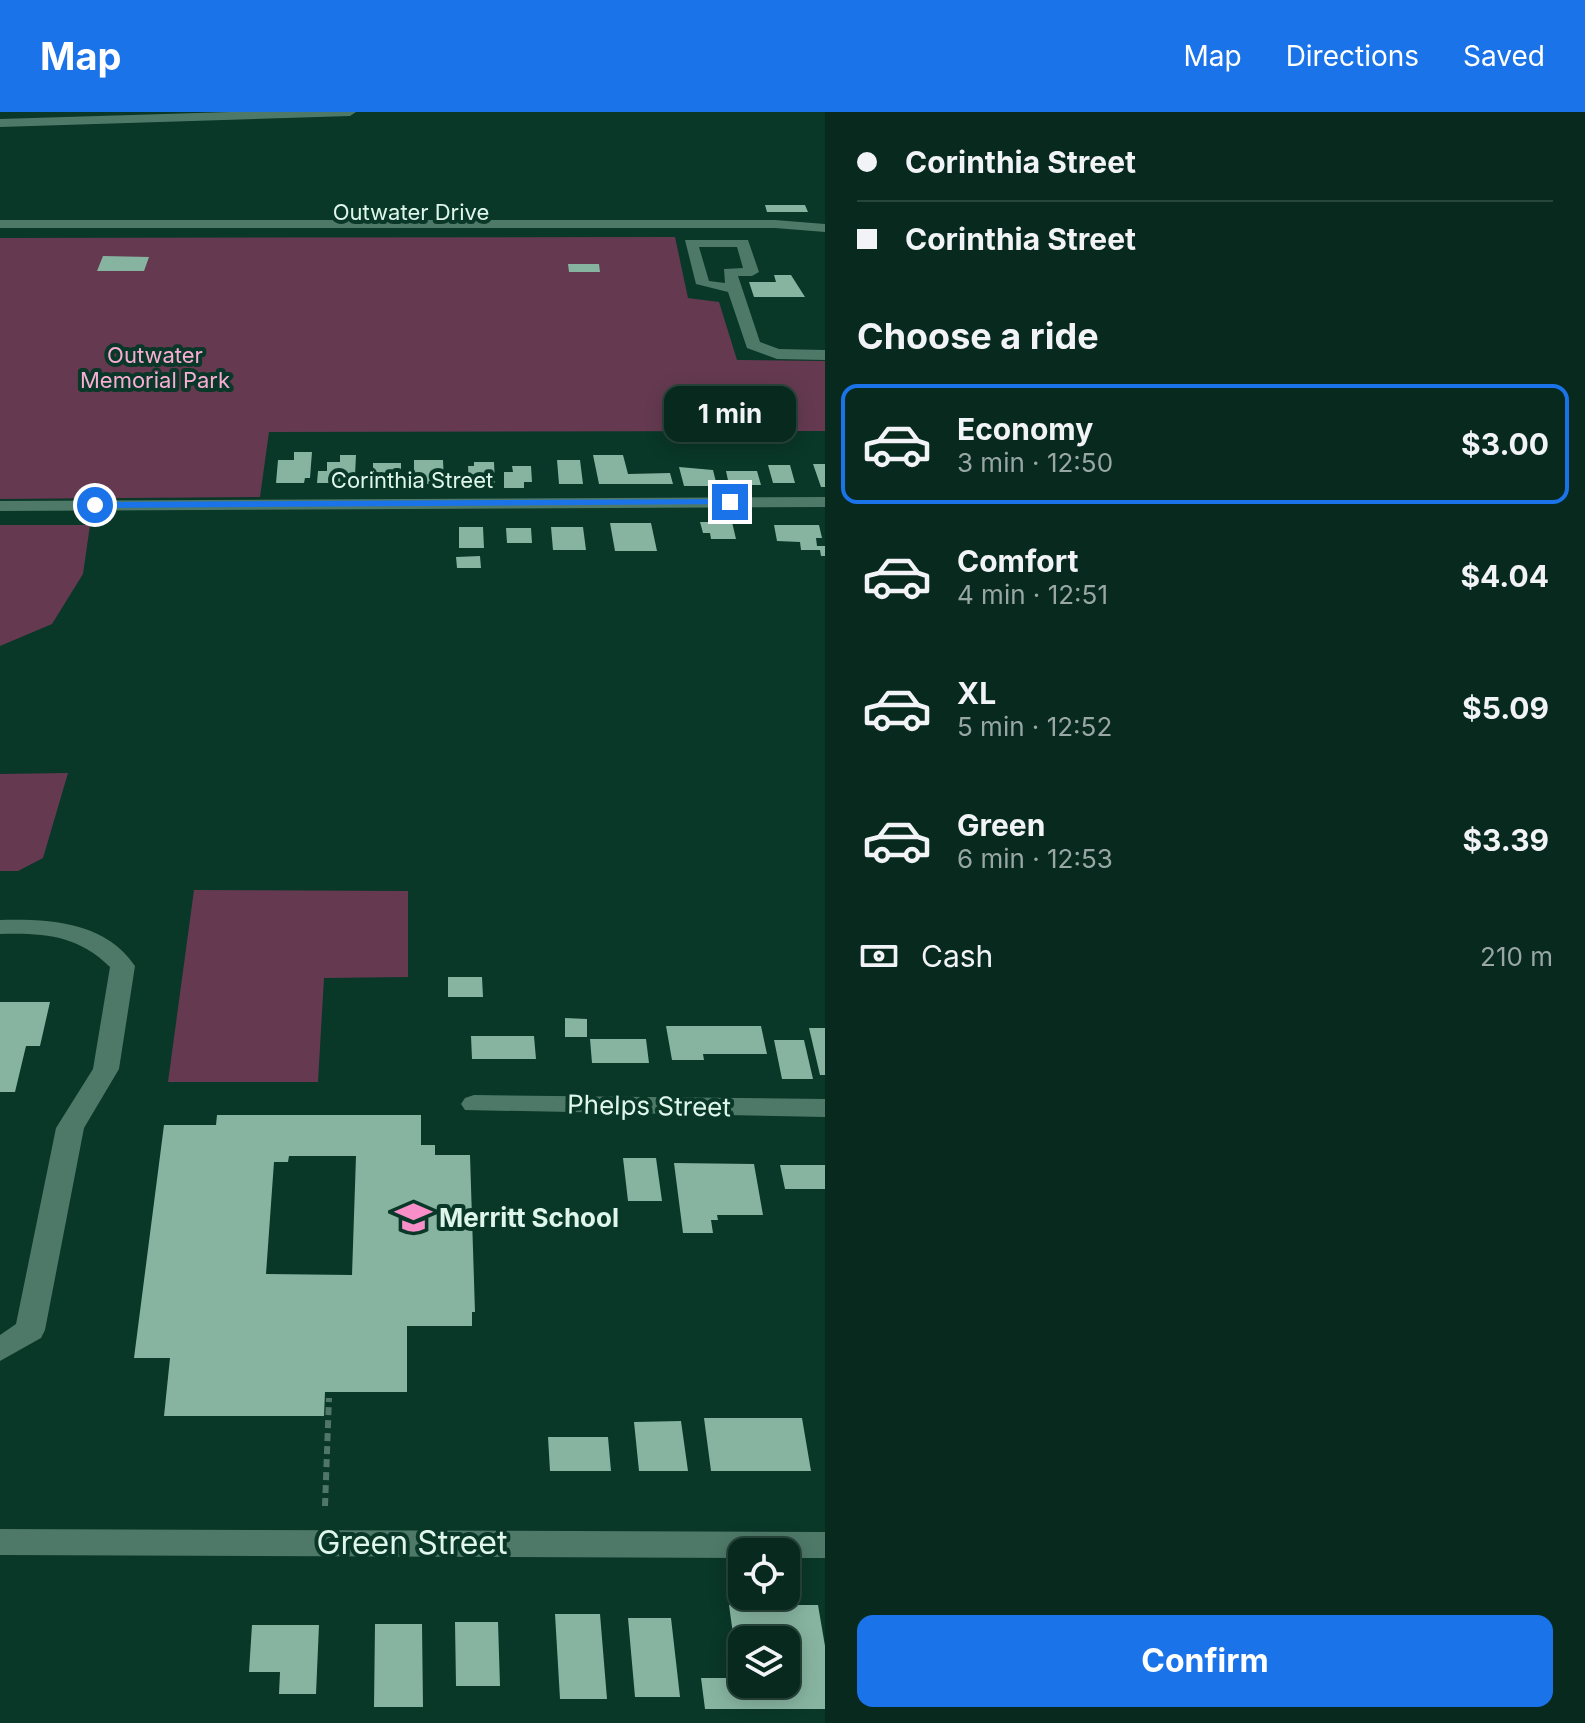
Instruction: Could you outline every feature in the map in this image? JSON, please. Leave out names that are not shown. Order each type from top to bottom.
[{"type":"street","points":[[0,123],[350,112]]},
{"type":"street","name":"Outwater Drive","points":[[3,227],[775,224],[824,228]]},
{"type":"street","name":"Outwater Drive","points":[[3,227],[758,234],[824,228]]},
{"type":"street","points":[[734,289],[703,284],[690,243],[743,243],[758,234]]},
{"type":"street","points":[[743,243],[752,272],[729,272],[753,345],[777,354],[825,355]]},
{"type":"street","name":"Corinthia Street","points":[[0,506],[825,502]]},
{"type":"street","points":[[0,927],[60,926],[86,935],[108,950],[123,966],[106,1069],[70,1128],[30,1330],[0,1350]]},
{"type":"street","name":"Phelps Street","points":[[474,1104],[825,1108]]},
{"type":"street","name":"Green Street","points":[[0,1542],[825,1545]]},
{"type":"path","points":[[325,1506],[329,1398]]},
{"type":"green space","name":"Outwater Memorial Park","points":[[675,237],[688,298],[719,302],[737,360],[825,361],[825,431],[269,432],[260,497],[0,499],[0,238]]},
{"type":"green space","points":[[0,525],[90,525],[83,574],[52,624],[0,646]]},
{"type":"green space","points":[[68,773],[43,858],[18,871],[0,871],[0,774]]},
{"type":"green space","points":[[194,890],[408,891],[408,977],[324,978],[318,1082],[168,1082]]},
{"type":"building","points":[[765,205],[805,205],[808,212],[767,212]]},
{"type":"building","points":[[103,256],[149,257],[144,271],[97,271]]},
{"type":"building","points":[[568,264],[599,264],[600,272],[569,272]]},
{"type":"building","points":[[774,275],[791,275],[805,297],[754,297],[749,282],[776,282]]},
{"type":"building","points":[[294,452],[312,452],[310,478],[305,478],[304,483],[276,483],[278,460],[294,460]]},
{"type":"building","points":[[340,455],[356,455],[355,476],[347,476],[347,483],[317,483],[318,471],[327,471],[327,462],[340,462]]},
{"type":"building","points":[[593,455],[623,455],[628,474],[670,473],[673,484],[599,484]]},
{"type":"building","points":[[414,460],[443,460],[444,484],[414,484]]},
{"type":"building","points":[[557,460],[580,460],[583,484],[559,484]]},
{"type":"building","points":[[474,462],[494,462],[495,485],[469,485],[468,466],[474,466]]},
{"type":"building","points":[[373,463],[401,463],[401,471],[396,471],[396,484],[361,484],[362,473],[373,473]]},
{"type":"building","points":[[813,464],[825,464],[825,487],[821,487]]},
{"type":"building","points":[[768,465],[790,465],[795,483],[773,483]]},
{"type":"building","points":[[512,466],[531,466],[532,482],[524,482],[524,488],[504,488],[504,472],[513,472]]},
{"type":"building","points":[[679,467],[713,470],[717,486],[684,486]]},
{"type":"building","points":[[726,471],[757,471],[761,485],[729,485]]},
{"type":"building","points":[[700,522],[732,522],[736,539],[711,539],[710,533],[703,533]]},
{"type":"building","points":[[610,523],[651,523],[657,551],[615,551]]},
{"type":"building","points":[[774,525],[819,525],[822,538],[816,538],[817,546],[825,546],[825,556],[821,556],[820,550],[801,550],[800,542],[777,541]]},
{"type":"building","points":[[459,527],[483,527],[484,548],[459,548]]},
{"type":"building","points":[[551,527],[583,527],[586,550],[553,550]]},
{"type":"building","points":[[506,528],[531,528],[532,543],[507,543]]},
{"type":"building","points":[[480,556],[481,568],[457,568],[456,557]]},
{"type":"building","points":[[448,977],[482,977],[483,997],[448,997]]},
{"type":"building","points":[[0,1002],[50,1002],[40,1046],[26,1046],[15,1092],[0,1092]]},
{"type":"building","points":[[565,1018],[587,1019],[587,1037],[565,1037]]},
{"type":"building","points":[[666,1026],[761,1026],[767,1054],[703,1054],[704,1060],[672,1060]]},
{"type":"building","points":[[809,1028],[825,1028],[825,1075],[820,1075]]},
{"type":"building","points":[[471,1036],[534,1036],[536,1059],[472,1059]]},
{"type":"building","points":[[590,1039],[646,1039],[649,1063],[592,1063]]},
{"type":"building","points":[[774,1040],[804,1040],[813,1079],[782,1079]]},
{"type":"building","name":"Merritt School","points":[[217,1115],[421,1115],[421,1145],[435,1145],[435,1155],[470,1155],[475,1312],[472,1312],[472,1326],[407,1326],[407,1392],[325,1392],[324,1416],[164,1416],[170,1358],[134,1358],[164,1125],[216,1125]],"holes":[[[289,1156],[356,1156],[352,1275],[266,1274],[274,1162],[288,1162]]]},
{"type":"building","points":[[623,1158],[656,1158],[662,1201],[628,1201]]},
{"type":"building","points":[[674,1163],[754,1164],[763,1215],[717,1215],[718,1220],[711,1220],[713,1233],[683,1233]]},
{"type":"building","points":[[780,1165],[825,1165],[825,1189],[785,1189]]},
{"type":"building","points":[[704,1418],[802,1418],[811,1471],[711,1471]]},
{"type":"building","points":[[681,1421],[688,1471],[639,1471],[634,1422]]},
{"type":"building","points":[[548,1437],[608,1437],[611,1471],[550,1471]]},
{"type":"building","points":[[800,1605],[818,1605],[825,1646],[825,1709],[705,1709],[701,1678],[728,1678],[728,1698],[800,1698],[800,1626],[732,1626],[730,1610],[800,1610]]},
{"type":"building","points":[[555,1614],[600,1614],[607,1699],[560,1699]]},
{"type":"building","points":[[628,1618],[671,1618],[680,1697],[635,1697]]},
{"type":"building","points":[[455,1622],[498,1622],[500,1686],[456,1686]]},
{"type":"building","points":[[375,1624],[422,1624],[423,1707],[374,1707]]},
{"type":"building","points":[[252,1625],[319,1625],[316,1694],[279,1694],[280,1672],[249,1672]]},
{"type":"place","name":"Merritt School","points":[[413,1218]]},
{"type":"route","points":[[95,505],[730,502]]}]
